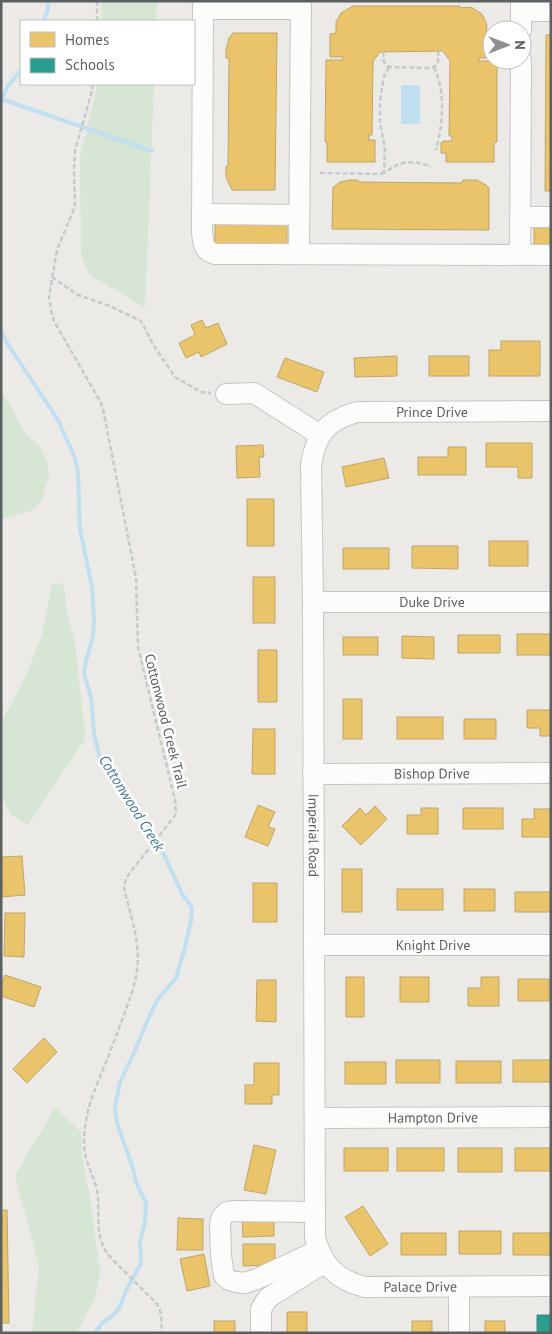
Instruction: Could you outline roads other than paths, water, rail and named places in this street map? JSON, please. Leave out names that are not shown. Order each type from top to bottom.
[{"type":"street","points":[[299,254],[301,5],[203,5],[202,214],[203,242],[205,248],[210,252],[215,254],[551,255]]},
{"type":"street","points":[[521,14],[551,11]]},
{"type":"street","points":[[520,254],[521,70]]},
{"type":"street","points":[[202,214],[299,215]]},
{"type":"street","points":[[521,217],[551,217]]},
{"type":"street","points":[[226,394],[254,393],[320,435]]},
{"type":"street","name":"Prince Drive","points":[[320,435],[332,422],[357,412],[551,412]]},
{"type":"street","name":"Imperial Road","points":[[319,1250],[315,1212],[314,1118],[311,465],[313,451],[320,435]]},
{"type":"street","name":"Duke Drive","points":[[313,602],[551,602]]},
{"type":"street","name":"Bishop Drive","points":[[313,774],[551,773]]},
{"type":"street","name":"Knight Drive","points":[[314,945],[551,945]]},
{"type":"street","name":"Hampton Drive","points":[[314,1118],[551,1117]]},
{"type":"street","points":[[315,1212],[227,1212],[222,1217],[220,1224],[224,1276],[236,1282],[246,1283],[257,1280],[319,1250]]},
{"type":"street","points":[[261,1333],[261,1309],[268,1298],[319,1250]]},
{"type":"street","name":"Palace Drive","points":[[319,1250],[337,1274],[350,1284],[365,1287],[551,1286]]},
{"type":"street","points":[[459,1287],[459,1333]]},
{"type":"water","points":[[401,85],[420,85],[420,124],[401,124]]},
{"type":"waterway","name":"Cottonwood Creek","points":[[44,20],[48,9],[48,1]]},
{"type":"waterway","points":[[20,71],[8,86],[1,99],[152,151]]},
{"type":"waterway","name":"Cottonwood Creek","points":[[1,331],[58,420],[75,458],[78,472],[80,529],[92,587],[94,620],[93,637],[84,673],[91,698],[94,733],[100,759],[152,830],[192,911],[184,951],[176,978],[158,999],[120,1082],[115,1107],[116,1117],[136,1182],[146,1203],[145,1222],[140,1242],[140,1265],[119,1309],[102,1323],[95,1333]]}]
